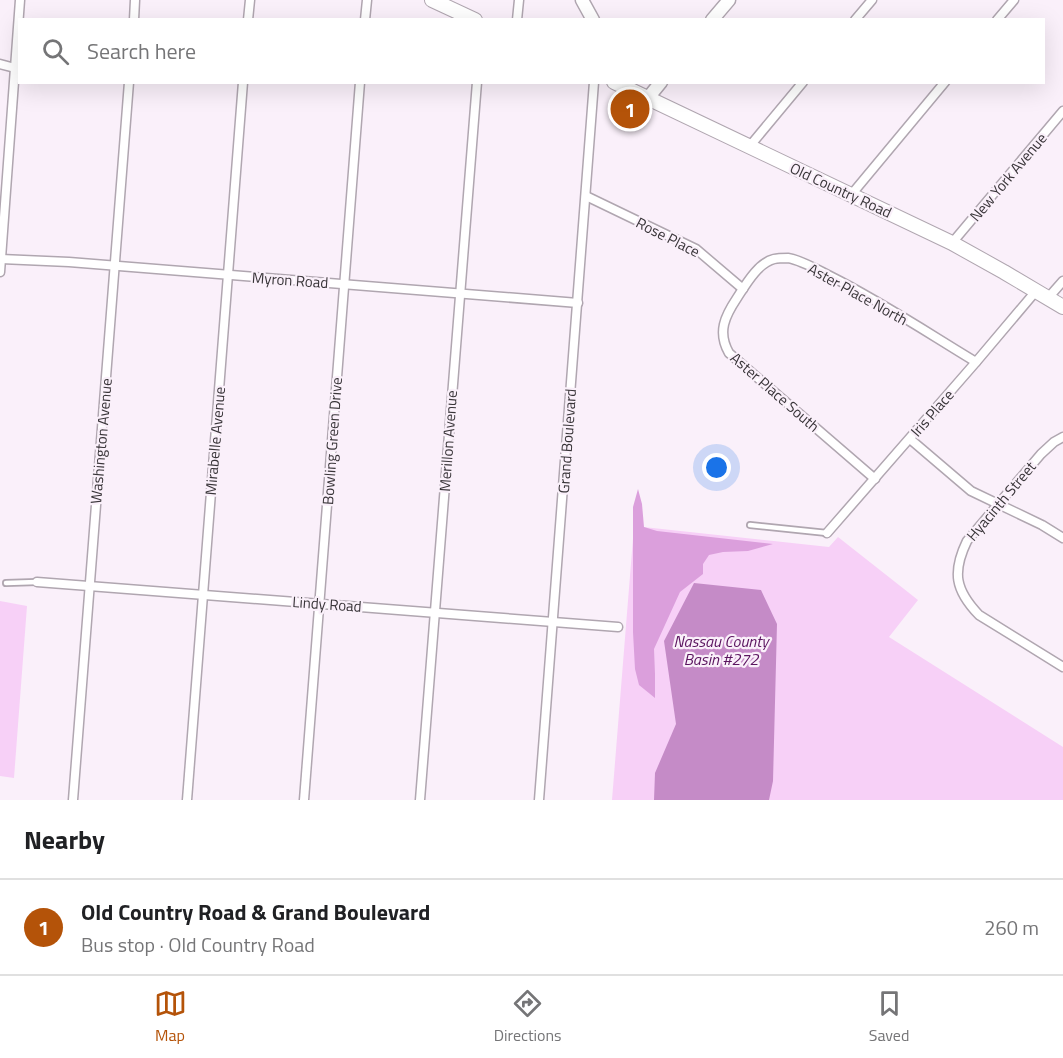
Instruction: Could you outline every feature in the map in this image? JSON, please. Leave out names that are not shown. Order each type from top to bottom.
[{"type":"main road","points":[[432,0],[471,18]]},
{"type":"main road","name":"Old Country Road","points":[[620,84],[639,91],[749,147],[952,243],[1063,307]]},
{"type":"street","points":[[19,18],[20,0]]},
{"type":"street","points":[[134,18],[135,0]]},
{"type":"street","points":[[248,18],[250,0]]},
{"type":"street","points":[[365,18],[367,0]]},
{"type":"street","points":[[517,18],[519,0]]},
{"type":"street","points":[[714,18],[729,0]]},
{"type":"street","points":[[857,18],[872,0]]},
{"type":"street","points":[[999,18],[1014,0]]},
{"type":"street","points":[[584,1],[592,18]]},
{"type":"street","points":[[0,272],[4,161],[18,27]]},
{"type":"street","points":[[0,64],[15,68]]},
{"type":"street","name":"Washington Avenue","points":[[73,800],[129,84]]},
{"type":"street","name":"Mirabelle Avenue","points":[[187,800],[243,84]]},
{"type":"street","name":"Bowling Green Drive","points":[[304,800],[360,84]]},
{"type":"street","name":"Merillon Avenue","points":[[420,800],[477,84]]},
{"type":"street","name":"Grand Boulevard","points":[[539,800],[594,84]]},
{"type":"street","points":[[639,91],[656,84]]},
{"type":"street","points":[[749,147],[801,84]]},
{"type":"street","points":[[851,195],[943,84]]},
{"type":"street","name":"New York Avenue","points":[[952,243],[1063,111]]},
{"type":"street","name":"Rose Place","points":[[586,196],[696,249],[743,288]]},
{"type":"street","name":"Myron Road","points":[[1,258],[578,303]]},
{"type":"street","name":"Aster Place North","points":[[743,288],[766,262],[776,258],[789,258],[853,288],[976,362]]},
{"type":"street","points":[[1048,298],[1063,281]]},
{"type":"street","name":"Aster Place South","points":[[743,288],[728,311],[722,332],[724,345],[729,352],[875,478]]},
{"type":"street","name":"Iris Place","points":[[827,533],[1036,291]]},
{"type":"street","name":"Hyacinth Street","points":[[1063,437],[1041,454],[967,541],[960,555],[958,569],[963,596],[979,615],[1063,667]]},
{"type":"street","points":[[910,439],[970,491],[1042,525],[1063,538]]},
{"type":"street","name":"Lindy Road","points":[[33,582],[618,627]]},
{"type":"lane","points":[[750,525],[827,533]]},
{"type":"lane","points":[[6,583],[33,582]]},
{"type":"shaded area","points":[[638,489],[644,527],[657,531],[773,544],[748,551],[709,555],[703,564],[703,574],[680,592],[654,649],[655,698],[639,685],[635,669],[633,507]]},
{"type":"shaded area","points":[[634,526],[829,547],[838,537],[918,600],[889,637],[1063,747],[1063,800],[612,800]]},
{"type":"shaded area","points":[[0,601],[27,606],[14,778],[0,776]]},
{"type":"water","name":"Nassau County Basin #272","points":[[694,583],[761,590],[777,624],[773,781],[769,800],[654,800],[655,773],[676,724],[664,641]]},
{"type":"place","name":"Old Country Road & Grand Boulevard","points":[[630,109]]}]
